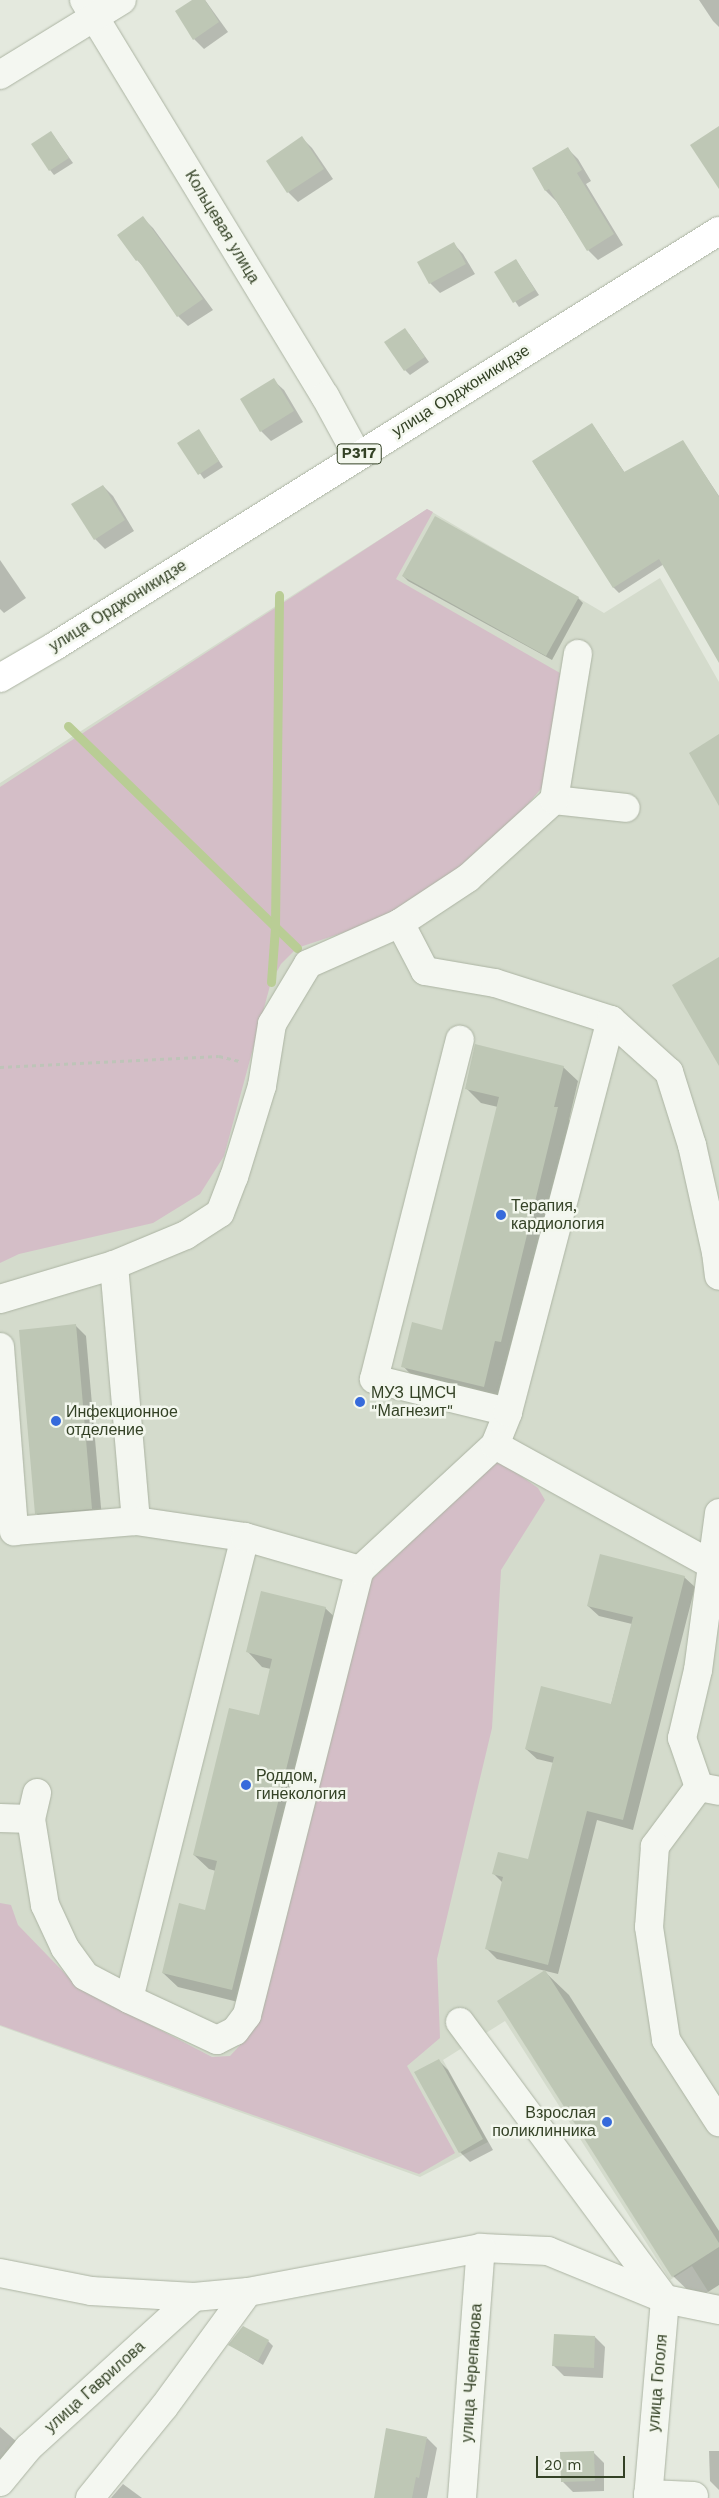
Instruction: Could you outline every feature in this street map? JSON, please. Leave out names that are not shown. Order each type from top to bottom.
[{"type":"main road","name":"улица Орджоникидзе","points":[[0,678],[55,646],[719,231]]},
{"type":"street","points":[[0,75],[89,9],[122,0]]},
{"type":"street","name":"Кольцевая улица","points":[[89,9],[325,396],[357,456]]},
{"type":"street","points":[[0,1299],[114,1265],[186,1235],[220,1213],[234,1177],[262,1086],[272,1024],[308,964],[400,923],[468,878],[554,800],[578,654]]},
{"type":"street","points":[[554,800],[626,808]]},
{"type":"street","points":[[400,923],[425,971],[495,983],[611,1020],[669,1072],[692,1146],[716,1252],[719,1276]]},
{"type":"street","points":[[0,1818],[34,1806],[46,1905],[65,1948],[85,1976],[217,2040],[235,2031],[247,2015],[360,1570],[495,1446],[508,1412],[611,1020]]},
{"type":"street","points":[[460,1040],[374,1378],[508,1412]]},
{"type":"street","points":[[114,1265],[136,1521]]},
{"type":"street","points":[[0,1348],[14,1531],[136,1521],[245,1537],[360,1570]]},
{"type":"street","points":[[495,1446],[712,1565]]},
{"type":"street","points":[[719,1513],[698,1670],[682,1738],[709,1789],[655,1846],[649,1927],[666,2040],[719,2122]]},
{"type":"street","points":[[129,1999],[245,1537]]},
{"type":"street","points":[[460,2022],[665,2299]]},
{"type":"street","points":[[0,2273],[91,2291],[194,2297],[248,2292],[481,2248],[548,2251],[665,2299],[719,2310]]},
{"type":"street","name":"улица Черепанова","points":[[462,2498],[481,2248]]},
{"type":"street","points":[[90,2498],[164,2407],[248,2292]]},
{"type":"street","name":"улица Гаврилова","points":[[0,2482],[28,2448],[194,2297]]},
{"type":"street","name":"улица Гоголя","points":[[648,2496],[665,2299]]},
{"type":"street","points":[[648,2496],[694,2496]]},
{"type":"path","points":[[0,1067],[219,1056],[265,1068]]},
{"type":"shaded area","name":"МУЗ ЦМСЧ \"Магнезит\"","points":[[427,509],[604,613],[660,578],[719,682],[719,2295],[711,2296],[692,2266],[670,2280],[505,2021],[443,2060],[488,2142],[420,2177],[0,2026],[0,783]]},
{"type":"shaded area","points":[[427,509],[433,512],[396,579],[560,673],[546,783],[504,832],[457,873],[396,915],[297,948],[281,964],[271,982],[224,1156],[200,1194],[153,1223],[19,1254],[0,1263],[0,787]]},
{"type":"shaded area","points":[[498,1460],[538,1488],[545,1500],[501,1570],[492,1728],[437,1959],[440,2038],[407,2066],[455,2153],[419,2174],[0,2025],[0,1903],[11,1905],[18,1925],[78,1987],[212,2057],[230,2056],[245,2040],[371,1580]]},
{"type":"building","points":[[192,0],[205,0],[219,22],[193,40],[175,11]]},
{"type":"building","points":[[719,126],[719,189],[690,145]]},
{"type":"building","points":[[51,131],[69,158],[49,171],[31,144]]},
{"type":"building","points":[[302,136],[324,169],[287,193],[266,161]]},
{"type":"building","points":[[568,147],[582,170],[577,173],[614,234],[587,251],[549,189],[545,191],[532,168]]},
{"type":"building","points":[[143,216],[203,299],[177,317],[138,260],[136,261],[117,235]]},
{"type":"building","points":[[454,242],[466,264],[429,284],[417,262]]},
{"type":"building","points":[[516,259],[535,290],[513,303],[494,272]]},
{"type":"building","points":[[405,328],[425,357],[404,371],[384,342]]},
{"type":"building","points":[[274,378],[294,411],[260,432],[240,399]]},
{"type":"building","points":[[592,423],[624,472],[683,440],[719,497],[719,663],[659,559],[613,588],[532,461]]},
{"type":"building","points":[[199,429],[219,461],[198,475],[177,443]]},
{"type":"building","points":[[103,485],[125,520],[94,540],[71,504]]},
{"type":"building","points":[[435,516],[579,597],[546,656],[402,576]]},
{"type":"building","points":[[719,734],[719,806],[689,753]]},
{"type":"building","points":[[719,957],[719,1066],[672,985]]},
{"type":"building","name":"Терапия, кардиология","points":[[475,1044],[564,1066],[554,1107],[558,1107],[501,1342],[495,1341],[484,1387],[401,1367],[412,1322],[442,1330],[499,1097],[465,1089]]},
{"type":"building","name":"Инфекционное отделение","points":[[76,1324],[92,1509],[35,1514],[19,1330]]},
{"type":"building","points":[[600,1554],[685,1576],[623,1820],[587,1811],[548,1965],[485,1949],[503,1877],[492,1874],[498,1852],[528,1859],[554,1757],[525,1749],[541,1686],[611,1704],[633,1617],[587,1606]]},
{"type":"building","name":"Роддом, гинекология","points":[[261,1591],[326,1607],[232,1990],[162,1973],[179,1903],[205,1910],[217,1861],[193,1855],[229,1708],[259,1715],[272,1659],[246,1652]]},
{"type":"building","points":[[545,1970],[719,2243],[719,2247],[672,2277],[497,2001]]},
{"type":"building","points":[[439,2059],[483,2139],[459,2153],[414,2072]]},
{"type":"building","points":[[243,2326],[269,2340],[258,2361],[228,2345]]},
{"type":"building","points":[[554,2334],[595,2336],[594,2368],[552,2366]]},
{"type":"building","points":[[386,2428],[427,2437],[419,2478],[416,2477],[412,2498],[374,2498]]},
{"type":"building","points":[[594,2451],[595,2481],[561,2482],[560,2452]]},
{"type":"waterway","points":[[271,982],[275,927],[279,595]]},
{"type":"waterway","points":[[68,726],[297,948]]},
{"type":"place","name":"Терапия, кардиология","points":[[501,1215]]},
{"type":"place","name":"МУЗ ЦМСЧ \"Магнезит\"","points":[[360,1402]]},
{"type":"place","name":"Инфекционное отделение","points":[[56,1421]]},
{"type":"place","name":"Роддом, гинекология","points":[[246,1785]]},
{"type":"place","name":"Взрослая поликлинника","points":[[607,2122]]}]
